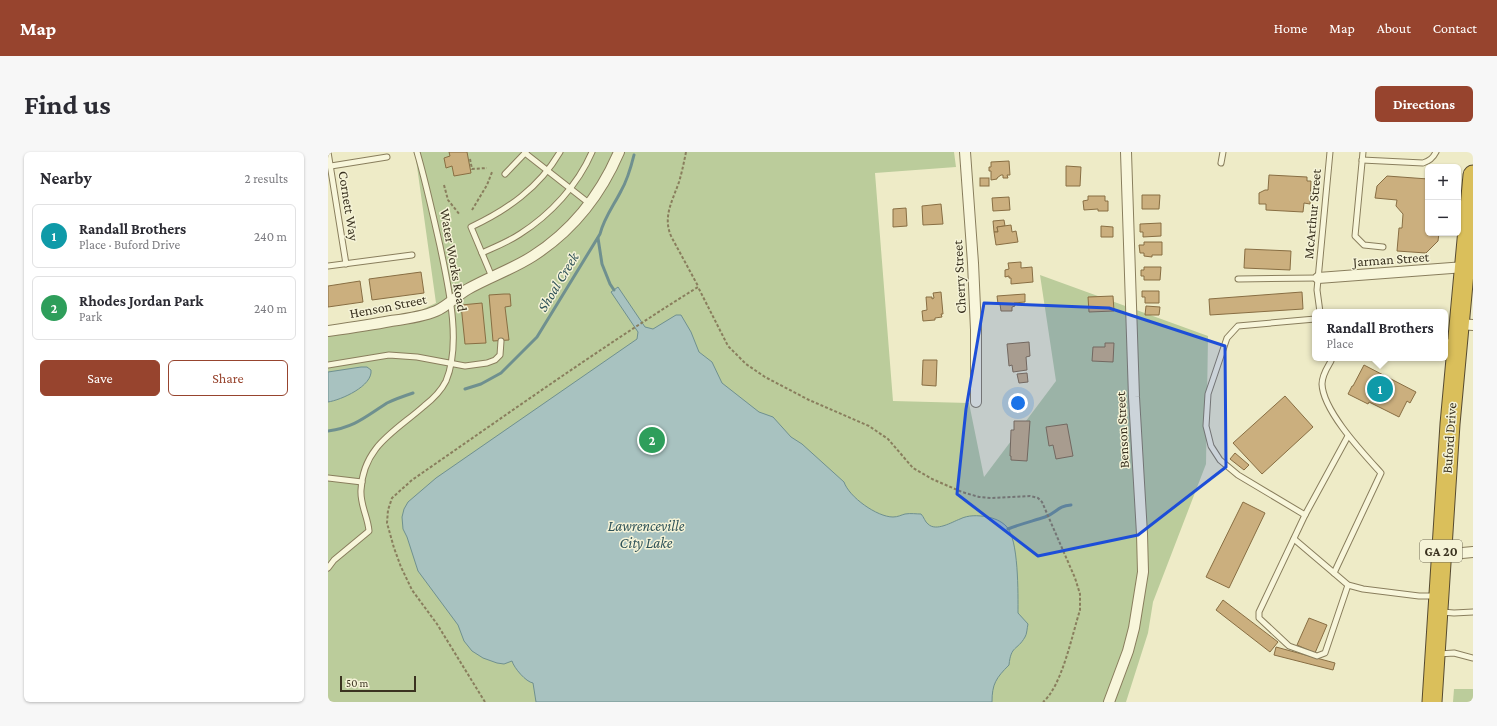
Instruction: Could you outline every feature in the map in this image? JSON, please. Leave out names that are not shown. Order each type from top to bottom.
[{"type":"highway","name":"Buford Drive","points":[[1432,702],[1450,424],[1473,176]]},
{"type":"street","name":"Henson Street","points":[[328,331],[409,318],[436,311],[467,289],[534,256],[550,243],[590,204],[603,185],[620,152]]},
{"type":"street","name":"Cherry Street","points":[[965,152],[976,330],[976,402]]},
{"type":"street","name":"Benson Street","points":[[1109,702],[1128,651],[1134,628],[1142,572],[1142,534],[1134,404],[1126,152]]},
{"type":"street","name":"Jarman Street","points":[[1318,278],[1465,267]]},
{"type":"street","points":[[1441,555],[1473,552]]},
{"type":"lane","name":"Cornett Way","points":[[328,152],[346,264]]},
{"type":"lane","name":"Water Works Road","points":[[328,568],[334,560],[369,531],[361,502],[362,482],[369,460],[375,448],[388,435],[420,410],[436,395],[442,387],[452,364],[452,316],[445,270],[430,201],[417,152]]},
{"type":"lane","points":[[505,174],[525,152],[590,204]]},
{"type":"lane","points":[[492,277],[471,227],[514,203],[533,187],[548,170],[560,152]]},
{"type":"lane","points":[[482,253],[520,234],[551,210],[570,188],[592,152]]},
{"type":"lane","points":[[1221,163],[1224,152]]},
{"type":"lane","name":"McArthur Street","points":[[1320,309],[1317,290],[1330,152]]},
{"type":"lane","points":[[1363,152],[1355,236],[1364,245],[1384,247]]},
{"type":"lane","points":[[1362,160],[1423,163],[1429,162],[1436,152]]},
{"type":"lane","points":[[331,166],[387,157]]},
{"type":"lane","points":[[328,266],[412,255]]},
{"type":"lane","points":[[1238,279],[1318,278]]},
{"type":"lane","points":[[1305,515],[1238,475],[1220,460],[1211,446],[1206,426],[1208,394],[1227,338],[1238,326],[1312,319]]},
{"type":"lane","points":[[328,364],[390,355],[417,357],[465,366],[493,362],[501,353],[500,341]]},
{"type":"lane","points":[[1330,361],[1322,383],[1327,401],[1348,436],[1381,473],[1334,573]]},
{"type":"lane","points":[[1348,436],[1305,515],[1259,612],[1259,618],[1289,646],[1317,656],[1324,653],[1348,584]]},
{"type":"lane","points":[[328,478],[362,482]]},
{"type":"lane","points":[[1294,538],[1348,584],[1362,589],[1419,596],[1438,603],[1454,613],[1473,612]]},
{"type":"lane","points":[[1434,654],[1454,653],[1473,658]]},
{"type":"path","points":[[686,152],[679,182],[669,208],[667,223],[672,238],[728,346],[746,364],[765,377],[809,400],[874,429],[893,444],[913,468],[932,479],[962,492],[979,497],[1034,497],[1040,500],[1045,507],[1075,578],[1081,604],[1063,665],[1052,691],[1043,702]]},
{"type":"path","points":[[470,159],[472,169],[487,168]]},
{"type":"path","points":[[472,210],[484,191],[492,172]]},
{"type":"path","points":[[444,184],[446,197],[460,215]]},
{"type":"path","points":[[485,702],[437,624],[412,590],[405,576],[387,523],[390,502],[396,494],[412,480],[671,303],[698,287]]},
{"type":"highlighted area","points":[[984,303],[1109,308],[1225,346],[1226,467],[1138,535],[1038,556],[957,494],[966,409]]},
{"type":"green space","points":[[415,152],[954,152],[956,167],[875,173],[893,401],[969,403],[984,477],[1056,381],[1040,275],[1208,336],[1206,464],[1153,602],[1148,633],[1126,702],[328,702],[328,326],[419,311],[436,303]]},
{"type":"green space","points":[[1454,689],[1473,689],[1473,702],[1453,702]]},
{"type":"water","name":"Lawrenceville City Lake","points":[[618,287],[645,327],[653,329],[676,315],[681,315],[691,332],[699,352],[712,362],[722,383],[759,412],[773,417],[791,437],[802,444],[844,482],[857,500],[872,510],[879,514],[893,517],[905,514],[921,514],[927,523],[935,527],[944,526],[970,516],[984,516],[995,519],[1006,526],[1010,532],[1016,554],[1018,613],[1028,624],[1025,637],[1011,654],[1009,665],[1001,674],[994,686],[992,702],[536,702],[533,683],[521,674],[512,661],[504,664],[497,663],[483,658],[472,651],[464,641],[458,625],[418,571],[403,529],[402,517],[404,509],[408,502],[436,478],[637,339],[638,332],[611,292]]},
{"type":"water","points":[[367,367],[371,370],[370,376],[362,387],[348,395],[328,402],[328,372]]},
{"type":"building","points":[[449,152],[467,152],[471,173],[454,176],[452,166],[446,168],[444,158],[450,156]]},
{"type":"building","points":[[1009,161],[1010,175],[1007,175],[1008,178],[1003,178],[1003,175],[1001,175],[997,179],[991,180],[991,171],[989,171],[989,167],[991,167],[991,162]]},
{"type":"building","points":[[1066,166],[1081,167],[1080,186],[1066,186]]},
{"type":"building","points":[[1269,175],[1307,177],[1307,181],[1311,181],[1310,204],[1304,203],[1303,212],[1266,210],[1266,204],[1259,204],[1259,193],[1268,190]]},
{"type":"building","points":[[1387,176],[1425,179],[1425,236],[1439,236],[1438,241],[1426,253],[1397,251],[1399,228],[1402,228],[1403,214],[1396,206],[1397,200],[1375,198],[1377,186]]},
{"type":"building","points":[[980,178],[989,178],[989,186],[980,186]]},
{"type":"building","points":[[1142,195],[1160,195],[1159,209],[1142,209]]},
{"type":"building","points":[[1088,196],[1105,196],[1105,201],[1108,201],[1108,211],[1098,211],[1098,209],[1084,210],[1083,201],[1088,200]]},
{"type":"building","points":[[1009,197],[1010,210],[993,211],[992,198]]},
{"type":"building","points":[[941,204],[943,224],[923,225],[922,206]]},
{"type":"building","points":[[906,208],[907,226],[893,227],[893,209]]},
{"type":"building","points":[[1004,220],[1005,226],[997,227],[998,232],[994,232],[993,221]]},
{"type":"building","points":[[1161,223],[1161,236],[1143,237],[1143,232],[1140,232],[1140,224]]},
{"type":"building","points":[[1011,225],[1012,232],[1016,231],[1018,242],[996,245],[994,232],[998,232],[997,227]]},
{"type":"building","points":[[1101,226],[1113,227],[1113,237],[1101,237]]},
{"type":"building","points":[[1144,242],[1162,242],[1162,255],[1152,255],[1152,257],[1144,256],[1144,253],[1140,253],[1139,245],[1144,245]]},
{"type":"building","points":[[1245,249],[1291,251],[1290,270],[1244,268]]},
{"type":"building","points":[[1021,262],[1021,268],[1032,267],[1033,282],[1011,284],[1011,278],[1009,278],[1009,276],[1005,277],[1005,270],[1009,269],[1008,263]]},
{"type":"building","points":[[1144,267],[1161,267],[1160,280],[1144,280],[1144,276],[1141,276],[1141,270],[1144,270]]},
{"type":"building","points":[[421,272],[424,293],[372,300],[369,279]]},
{"type":"building","points":[[360,281],[363,302],[328,307],[328,286]]},
{"type":"building","points":[[1142,291],[1159,291],[1159,303],[1145,303],[1145,297],[1142,297]]},
{"type":"building","points":[[941,292],[942,317],[935,318],[935,320],[923,321],[922,311],[927,310],[926,297],[932,297],[932,299],[934,298],[933,293]]},
{"type":"building","points":[[1302,292],[1303,309],[1210,315],[1209,299]]},
{"type":"building","points":[[510,294],[511,306],[505,307],[509,340],[493,341],[489,295]]},
{"type":"building","points":[[1025,294],[1025,302],[1014,303],[1015,306],[1012,307],[1012,311],[1001,311],[997,296]]},
{"type":"building","points":[[1113,296],[1114,311],[1089,312],[1088,297]]},
{"type":"building","points":[[482,303],[486,343],[465,344],[461,305]]},
{"type":"building","points":[[1146,306],[1160,307],[1159,315],[1145,315]]},
{"type":"building","points":[[1029,342],[1030,356],[1026,357],[1027,370],[1013,372],[1012,365],[1009,366],[1007,344]]},
{"type":"building","points":[[1105,343],[1114,343],[1113,362],[1092,361],[1093,347],[1105,347]]},
{"type":"building","points":[[923,360],[937,360],[936,386],[922,385]]},
{"type":"building","points":[[1364,365],[1416,392],[1410,403],[1407,401],[1399,417],[1369,402],[1368,404],[1348,394]]},
{"type":"building","points":[[1027,373],[1028,382],[1019,383],[1017,374]]},
{"type":"building","points":[[1285,396],[1313,427],[1262,474],[1233,443]]},
{"type":"building","points":[[1014,421],[1030,421],[1027,461],[1011,460],[1011,430],[1014,430]]},
{"type":"building","points":[[1067,424],[1073,456],[1056,459],[1053,445],[1049,446],[1046,427]]},
{"type":"building","points":[[1235,453],[1249,465],[1244,470],[1230,459]]},
{"type":"building","points":[[1243,502],[1265,513],[1229,588],[1206,577]]},
{"type":"building","points":[[1223,600],[1278,642],[1270,652],[1216,610]]},
{"type":"building","points":[[1309,618],[1327,625],[1315,653],[1297,645]]},
{"type":"building","points":[[1276,647],[1335,663],[1333,670],[1274,655]]},
{"type":"waterway","name":"Shoal Creek","points":[[465,389],[481,384],[501,373],[537,337],[600,234],[607,217],[626,182],[634,155]]},
{"type":"waterway","points":[[598,238],[602,264],[614,290]]},
{"type":"waterway","name":"Shoal Creek","points":[[328,431],[353,424],[387,403],[413,393]]},
{"type":"waterway","points":[[1008,529],[1045,517],[1060,508],[1071,505]]},
{"type":"place","name":"Randall Brothers","points":[[1380,389]]},
{"type":"place","name":"Rhodes Jordan Park","points":[[652,440]]}]
